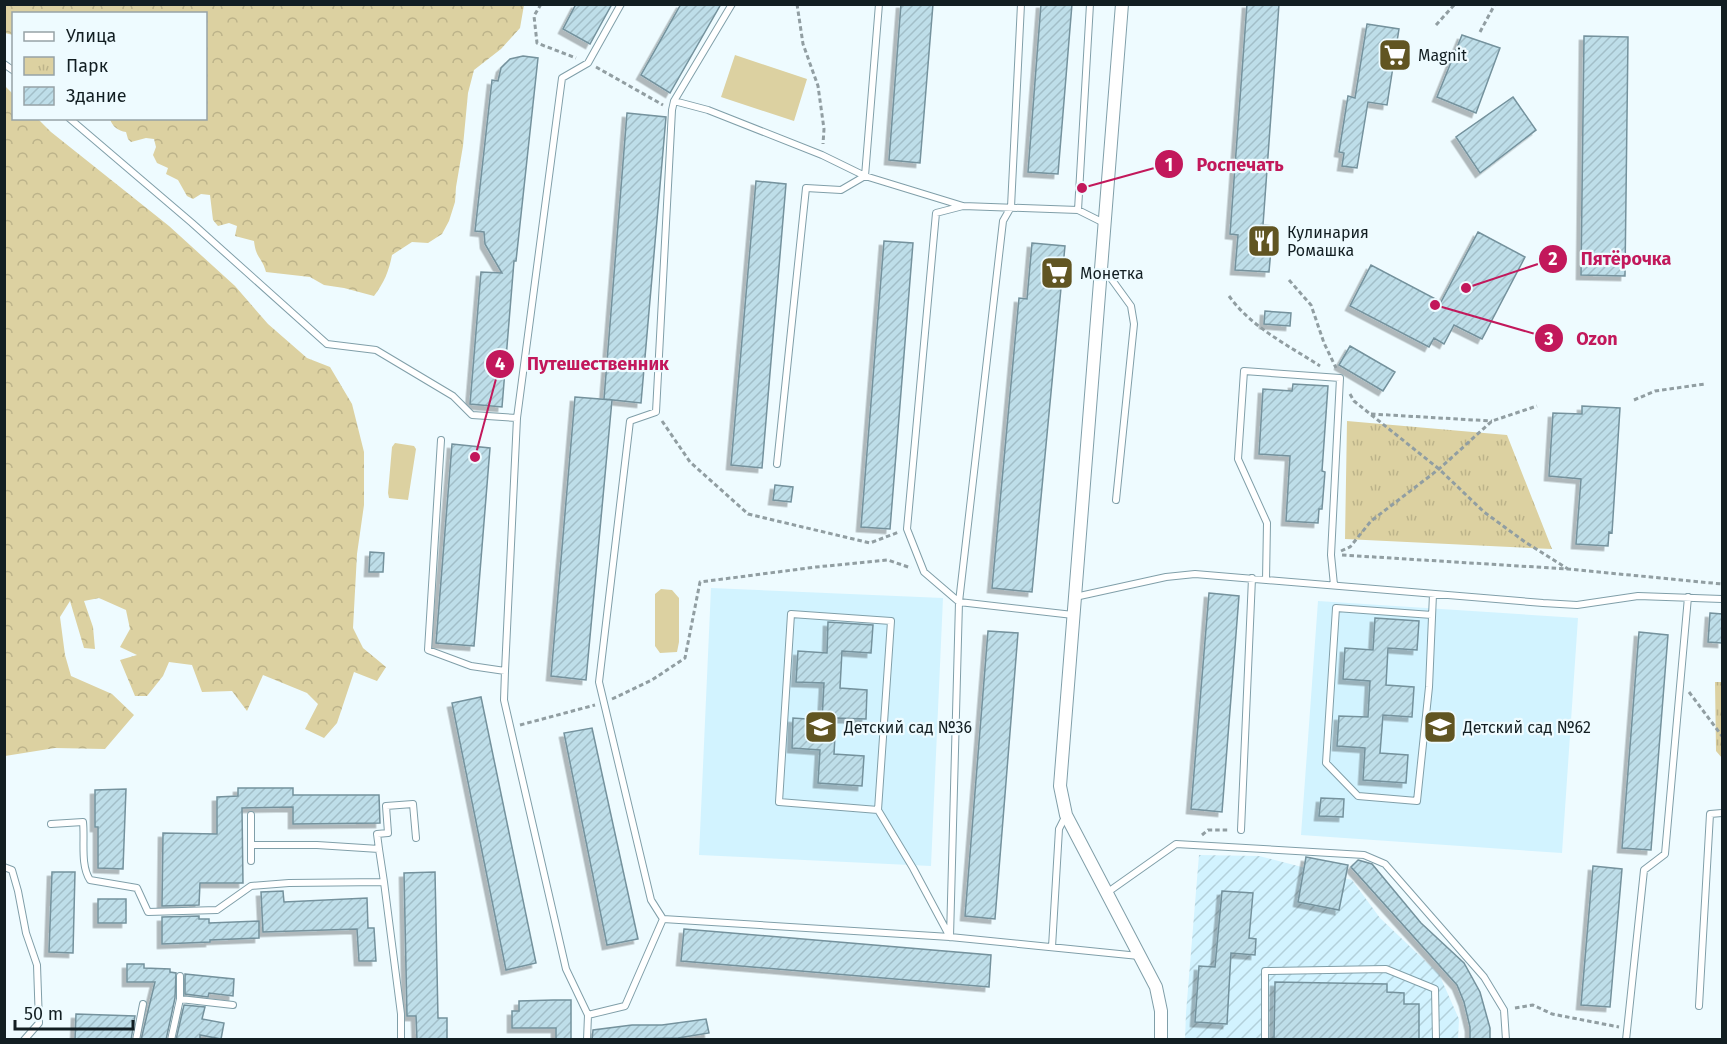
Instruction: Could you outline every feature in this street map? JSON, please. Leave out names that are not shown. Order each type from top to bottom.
[{"type":"street","points":[[1122,4],[1060,786],[1066,815],[1156,987],[1161,1011],[1161,1040]]},
{"type":"lane","points":[[587,1040],[588,1015],[566,969],[504,700],[517,418],[562,78],[588,63],[621,4]]},
{"type":"lane","points":[[663,919],[651,900],[599,682],[630,421],[656,412],[672,110],[674,101],[732,4]]},
{"type":"lane","points":[[865,176],[879,4]]},
{"type":"lane","points":[[950,937],[959,602],[1003,221],[1011,207],[1021,4]]},
{"type":"lane","points":[[1078,210],[1090,4]]},
{"type":"lane","points":[[674,101],[708,110],[822,155],[865,176],[963,206]]},
{"type":"lane","points":[[71,120],[192,223],[327,344],[376,350],[453,396],[472,415],[517,418]]},
{"type":"lane","points":[[777,464],[806,188],[841,190],[865,176]]},
{"type":"lane","points":[[1073,615],[959,602],[924,573],[907,529],[936,213],[963,206],[1078,210],[1104,223]]},
{"type":"lane","points":[[1101,264],[1131,306],[1134,324],[1116,500]]},
{"type":"lane","points":[[1266,580],[1267,523],[1238,459],[1244,371],[1340,378],[1331,555],[1334,585]]},
{"type":"lane","points":[[441,441],[428,650],[471,666],[505,671]]},
{"type":"lane","points":[[1075,597],[1195,574],[1576,604],[1638,596],[1722,599]]},
{"type":"lane","points":[[1241,830],[1252,578]]},
{"type":"lane","points":[[1432,615],[1336,608],[1326,763],[1358,796],[1417,801],[1429,687],[1433,594]]},
{"type":"lane","points":[[1626,1040],[1644,870],[1665,854],[1688,597]]},
{"type":"lane","points":[[878,810],[779,802],[791,614],[891,621],[878,810],[913,868],[950,937]]},
{"type":"lane","points":[[401,1040],[401,1014],[377,834],[388,833],[386,806],[413,804],[416,838]]},
{"type":"lane","points":[[1699,1006],[1710,814],[1722,813]]},
{"type":"lane","points":[[251,815],[251,861]]},
{"type":"lane","points":[[1052,947],[1059,829],[1066,815]]},
{"type":"lane","points":[[51,824],[83,822],[85,861],[90,879],[137,888],[147,912],[216,910],[251,886],[289,883],[384,882]]},
{"type":"lane","points":[[1108,892],[1176,844],[1364,855],[1385,864],[1484,977],[1504,1010],[1506,1040]]},
{"type":"lane","points":[[252,845],[317,845],[379,849]]},
{"type":"lane","points":[[4,867],[12,870],[26,933],[37,965],[39,1023],[24,1040]]},
{"type":"lane","points":[[663,919],[950,937],[1139,956]]},
{"type":"lane","points":[[588,1015],[625,1006],[663,919]]},
{"type":"lane","points":[[1265,1040],[1265,971],[1386,969],[1435,989],[1436,1040]]},
{"type":"lane","points":[[171,1040],[180,999],[180,976]]},
{"type":"lane","points":[[180,999],[233,1005]]},
{"type":"lane","points":[[136,1040],[143,1004]]},
{"type":"path","points":[[541,4],[534,16],[537,43],[588,63]]},
{"type":"path","points":[[797,4],[803,44],[818,86],[824,129],[822,155]]},
{"type":"path","points":[[1436,25],[1455,4]]},
{"type":"path","points":[[1480,32],[1495,4]]},
{"type":"path","points":[[602,70],[672,110]]},
{"type":"path","points":[[1289,280],[1311,305],[1324,343],[1340,378],[1354,401],[1439,469],[1484,512],[1525,542],[1568,569]]},
{"type":"path","points":[[1229,296],[1242,314],[1340,378]]},
{"type":"path","points":[[1634,400],[1655,391],[1679,390],[1705,384]]},
{"type":"path","points":[[1369,413],[1492,421],[1537,406]]},
{"type":"path","points":[[656,412],[690,462],[748,514],[870,543],[907,529]]},
{"type":"path","points":[[1331,555],[1350,547],[1371,520],[1439,469],[1492,421]]},
{"type":"path","points":[[1331,555],[1568,569],[1722,584]]},
{"type":"path","points":[[510,728],[604,703],[652,680],[686,658],[700,582],[888,560],[924,573]]},
{"type":"path","points":[[1681,681],[1722,736]]},
{"type":"path","points":[[1190,845],[1208,830],[1241,830]]},
{"type":"path","points":[[1504,1010],[1533,1005],[1552,1014],[1627,1028]]},
{"type":"shaded area","name":"Детский сад №36","points":[[711,588],[943,598],[931,866],[699,855]]},
{"type":"shaded area","name":"Детский сад №62","points":[[1318,601],[1578,618],[1562,853],[1301,835]]},
{"type":"shaded area","points":[[1199,855],[1259,856],[1352,880],[1380,918],[1439,974],[1459,1019],[1458,1039],[1185,1040]]},
{"type":"green space","points":[[5,4],[524,4],[520,28],[501,49],[474,70],[468,93],[455,202],[449,221],[442,234],[428,243],[412,242],[392,255],[386,277],[374,296],[324,285],[310,277],[266,272],[254,241],[235,236],[237,226],[229,223],[218,226],[213,220],[210,195],[201,194],[193,199],[187,196],[178,180],[166,174],[168,168],[157,163],[153,155],[156,147],[154,139],[146,138],[131,142],[126,132],[112,124],[110,120],[207,120],[207,12],[12,12],[12,35],[5,33]]},
{"type":"green space","points":[[735,55],[807,79],[794,121],[721,97]]},
{"type":"green space","points":[[4,85],[12,93],[12,120],[39,120],[169,226],[235,286],[268,324],[307,358],[330,367],[352,404],[364,452],[364,505],[357,554],[353,628],[363,648],[386,667],[377,681],[354,672],[337,723],[324,738],[305,729],[318,704],[307,693],[263,675],[247,711],[232,691],[202,692],[192,665],[169,662],[163,676],[147,696],[135,696],[120,660],[137,655],[120,647],[130,629],[126,610],[99,598],[84,601],[93,627],[95,649],[84,648],[70,601],[60,617],[65,655],[71,676],[112,694],[134,715],[105,749],[55,748],[5,756]]},
{"type":"green space","points":[[1347,421],[1507,435],[1552,549],[1345,539]]},
{"type":"green space","points":[[395,443],[414,446],[416,449],[408,500],[389,498],[392,447]]},
{"type":"green space","points":[[661,589],[672,590],[679,598],[677,652],[660,653],[655,646],[655,594]]},
{"type":"green space","points":[[1715,682],[1722,682],[1722,758],[1716,751]]},
{"type":"building","points":[[576,4],[612,4],[590,44],[563,29]]},
{"type":"building","points":[[681,4],[721,4],[670,93],[641,75]]},
{"type":"building","points":[[901,4],[933,4],[920,163],[889,160]]},
{"type":"building","points":[[1041,4],[1072,4],[1058,174],[1028,172]]},
{"type":"building","points":[[1247,4],[1279,4],[1263,225],[1273,226],[1269,272],[1235,270],[1238,235],[1230,234]]},
{"type":"building","points":[[1367,24],[1399,29],[1387,105],[1368,102],[1357,168],[1342,166],[1344,153],[1339,152],[1348,96],[1355,98]]},
{"type":"building","points":[[1462,35],[1500,48],[1476,113],[1437,97]]},
{"type":"building","points":[[1584,36],[1628,37],[1625,276],[1581,275]]},
{"type":"building","points":[[523,56],[538,58],[516,261],[514,261],[502,407],[470,404],[481,272],[502,273],[485,244],[484,232],[475,231],[492,80],[498,81],[501,68],[510,59]]},
{"type":"building","points":[[1513,97],[1536,130],[1480,173],[1456,137]]},
{"type":"building","points":[[627,113],[666,117],[641,403],[604,399]]},
{"type":"building","points":[[756,181],[786,184],[762,468],[731,465]]},
{"type":"building","points":[[1478,232],[1525,257],[1482,339],[1454,325],[1444,344],[1434,338],[1429,347],[1350,306],[1371,265],[1441,302]]},
{"type":"building","points":[[884,241],[913,243],[890,529],[861,527]]},
{"type":"building","points":[[1032,243],[1065,246],[1032,592],[992,588],[1019,298],[1027,299]]},
{"type":"building","points":[[1265,311],[1291,313],[1290,326],[1264,324]]},
{"type":"building","points":[[1350,346],[1395,372],[1383,391],[1339,365]]},
{"type":"building","points":[[1293,384],[1328,386],[1322,471],[1325,472],[1322,509],[1319,509],[1318,523],[1286,521],[1290,456],[1259,454],[1263,389],[1292,391]]},
{"type":"building","points":[[575,397],[612,400],[586,680],[551,676]]},
{"type":"building","points":[[1582,406],[1620,408],[1612,533],[1609,532],[1608,546],[1576,544],[1581,479],[1549,476],[1553,413],[1582,414]]},
{"type":"building","points":[[452,444],[490,448],[474,646],[436,643]]},
{"type":"building","points":[[775,485],[793,487],[791,502],[773,500]]},
{"type":"building","points":[[370,552],[384,553],[383,572],[369,572]]},
{"type":"building","points":[[1209,593],[1239,596],[1222,812],[1191,809]]},
{"type":"building","points":[[1710,613],[1722,614],[1722,643],[1708,642]]},
{"type":"building","points":[[1375,618],[1419,621],[1417,650],[1388,648],[1386,685],[1414,687],[1412,717],[1383,715],[1380,753],[1408,755],[1406,783],[1363,780],[1365,748],[1337,746],[1339,716],[1368,717],[1370,681],[1343,679],[1345,648],[1373,650]]},
{"type":"building","points":[[828,622],[873,625],[871,653],[842,651],[840,688],[867,690],[866,719],[836,718],[834,754],[864,756],[862,786],[818,783],[820,750],[792,748],[793,718],[822,720],[824,683],[796,682],[798,651],[827,653]]},
{"type":"building","points":[[988,631],[1018,633],[995,919],[965,916]]},
{"type":"building","points":[[1639,632],[1668,635],[1651,850],[1622,848]]},
{"type":"building","points":[[481,697],[536,963],[506,970],[452,703]]},
{"type":"building","points":[[592,728],[638,939],[607,945],[564,733]]},
{"type":"building","points":[[238,788],[293,788],[293,795],[379,795],[380,823],[293,824],[293,807],[242,808],[243,883],[200,883],[199,905],[162,906],[163,833],[217,834],[217,797],[238,796]]},
{"type":"building","points":[[126,789],[123,869],[98,868],[95,790]]},
{"type":"building","points":[[1321,798],[1344,799],[1343,817],[1319,816]]},
{"type":"building","points":[[1306,857],[1348,865],[1339,910],[1298,902]]},
{"type":"building","points":[[1358,860],[1372,864],[1421,923],[1464,963],[1480,992],[1490,1028],[1490,1040],[1470,1040],[1470,1027],[1457,985],[1351,867]]},
{"type":"building","points":[[1593,866],[1622,869],[1610,1007],[1581,1005]]},
{"type":"building","points":[[52,872],[75,872],[73,953],[49,952]]},
{"type":"building","points":[[435,872],[438,1018],[447,1018],[447,1040],[417,1040],[416,1016],[407,1016],[404,873]]},
{"type":"building","points":[[283,891],[284,902],[367,898],[368,928],[374,928],[376,961],[359,961],[357,929],[263,932],[261,892]]},
{"type":"building","points":[[1222,891],[1253,893],[1249,938],[1256,939],[1255,955],[1231,953],[1227,1024],[1195,1022],[1199,966],[1215,967]]},
{"type":"building","points":[[98,899],[126,899],[126,923],[98,923]]},
{"type":"building","points":[[199,916],[199,919],[209,919],[209,923],[259,921],[259,938],[162,944],[162,917]]},
{"type":"building","points":[[684,929],[991,955],[989,987],[681,961]]},
{"type":"building","points":[[127,964],[144,964],[144,968],[170,969],[170,972],[176,973],[175,998],[166,1040],[141,1040],[155,982],[127,982]]},
{"type":"building","points":[[185,974],[234,979],[233,996],[209,993],[208,997],[185,994]]},
{"type":"building","points":[[1275,982],[1387,984],[1387,992],[1404,993],[1404,1004],[1419,1004],[1419,1040],[1274,1040]]},
{"type":"building","points":[[571,1000],[571,1040],[556,1040],[556,1028],[512,1028],[512,1011],[519,1011],[519,1001]]},
{"type":"building","points":[[184,1005],[205,1007],[202,1019],[224,1023],[221,1039],[200,1035],[200,1040],[176,1040]]},
{"type":"building","points":[[76,1014],[135,1016],[131,1040],[75,1040]]},
{"type":"building","points":[[706,1019],[709,1033],[678,1038],[592,1040],[593,1030]]},
{"type":"place","name":"Magnit","points":[[1395,55]]},
{"type":"place","name":"Роспечать","points":[[1082,188]]},
{"type":"place","name":"Кулинария Ромашка","points":[[1264,241]]},
{"type":"place","name":"Монетка","points":[[1057,273]]},
{"type":"place","name":"Пятёрочка","points":[[1466,288]]},
{"type":"place","name":"Ozon","points":[[1435,305]]},
{"type":"place","name":"Путешественник","points":[[475,457]]},
{"type":"place","name":"Детский сад №36","points":[[821,727]]},
{"type":"place","name":"Детский сад №62","points":[[1440,727]]}]
